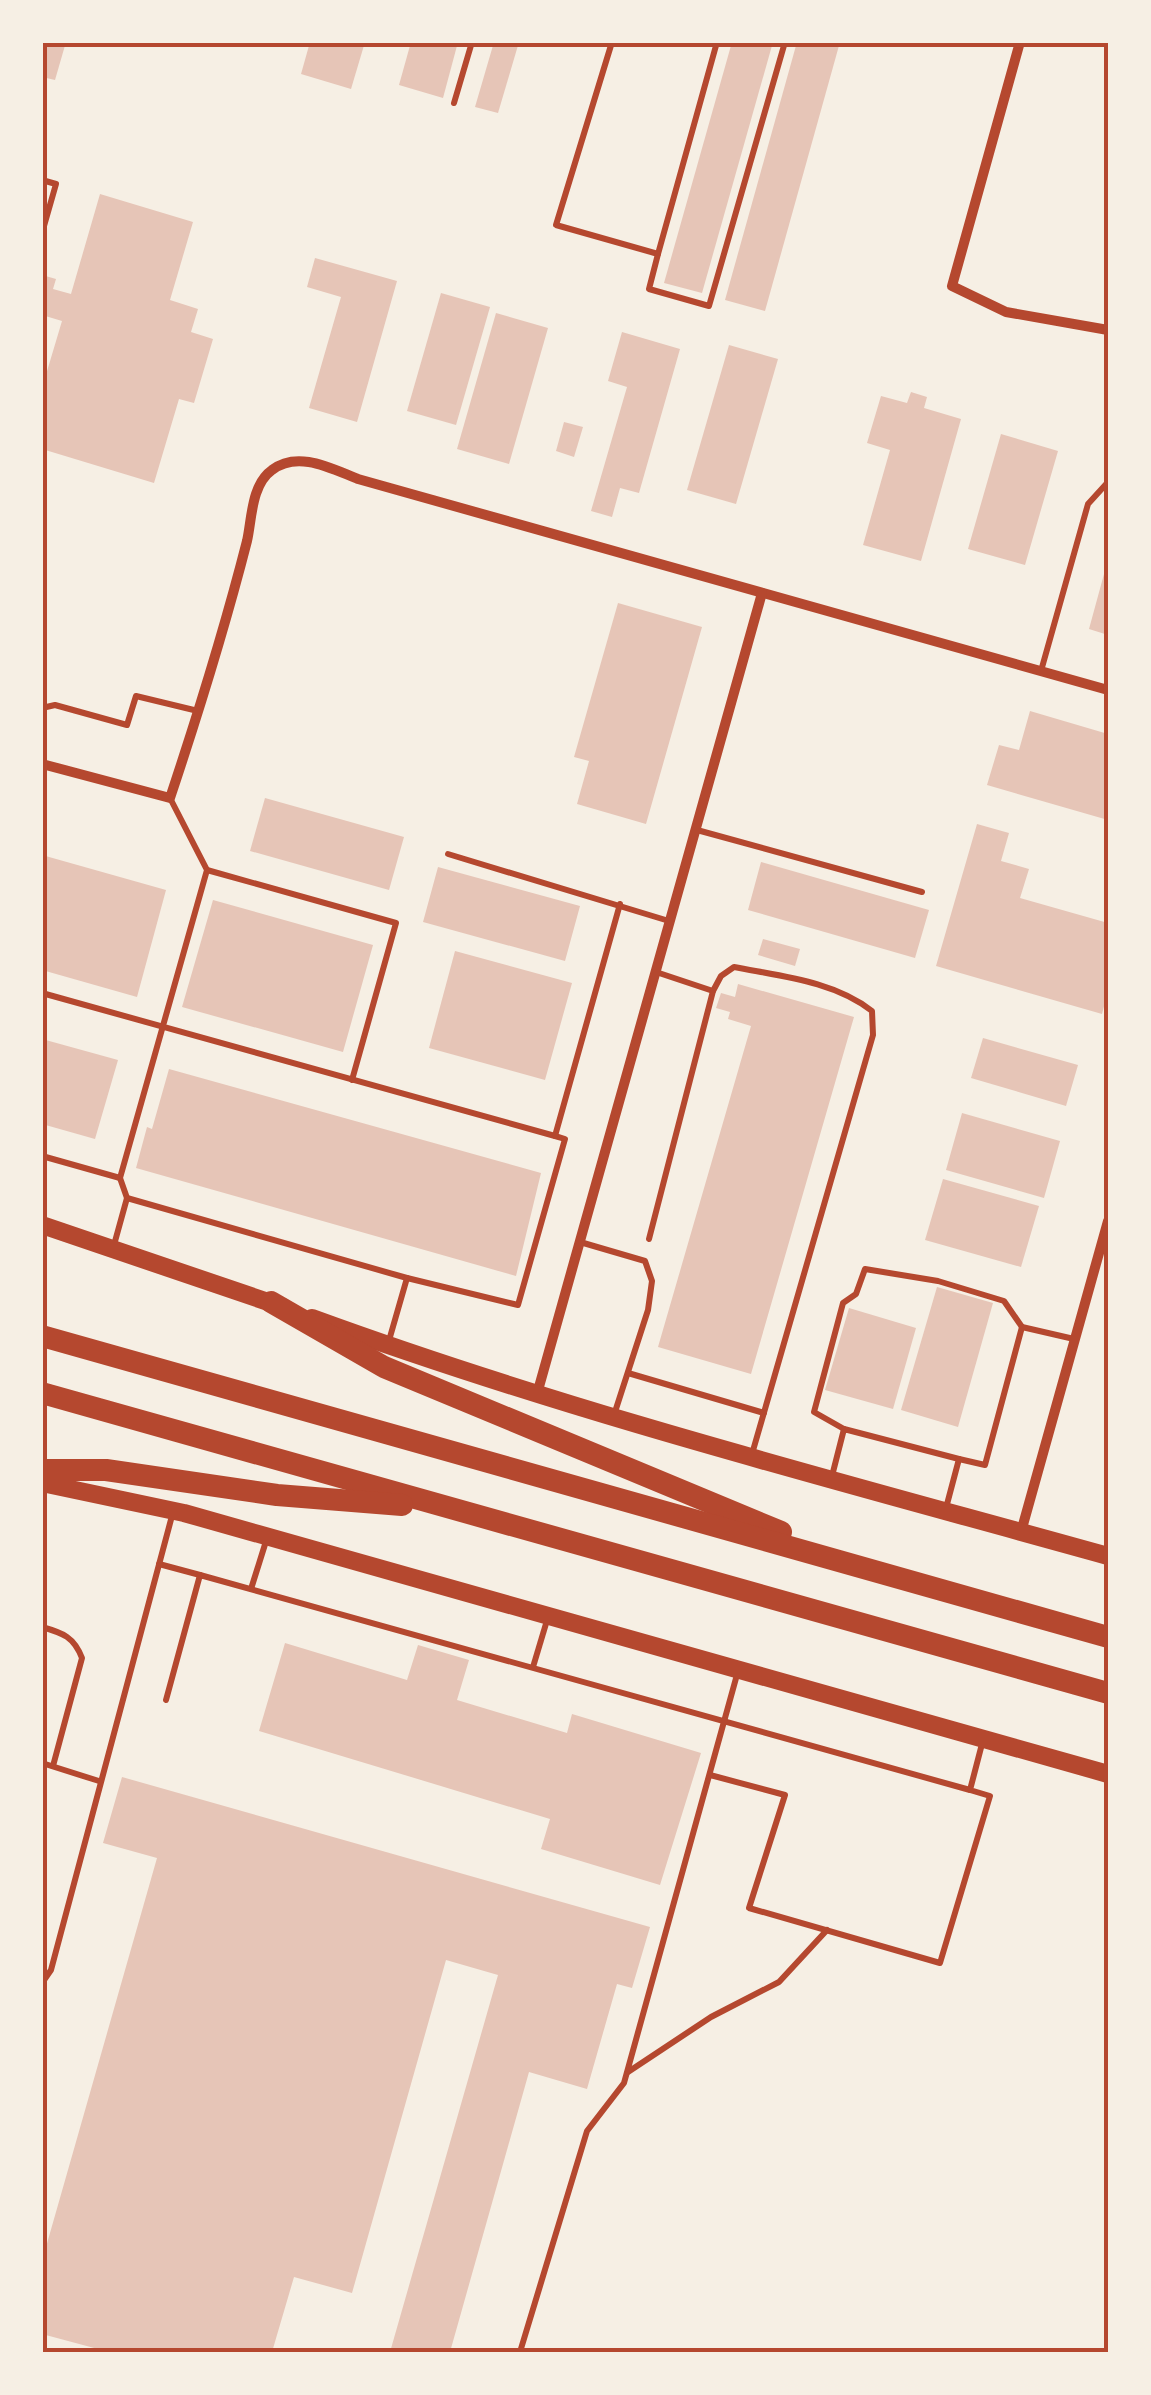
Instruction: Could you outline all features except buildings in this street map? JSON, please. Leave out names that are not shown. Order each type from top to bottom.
[{"type":"highway","points":[[272,1302],[384,1367],[876,1572]]},
{"type":"highway","points":[[42,1336],[1108,1638]]},
{"type":"highway","points":[[42,1394],[1108,1693]]},
{"type":"highway","points":[[42,1470],[106,1470],[278,1495],[452,1509]]},
{"type":"main road","points":[[42,1225],[537,1394],[1108,1556]]},
{"type":"main road","points":[[42,1484],[174,1510],[1108,1774]]},
{"type":"street","points":[[1020,42],[952,286],[1006,312],[1108,330]]},
{"type":"street","points":[[44,764],[170,798],[198,711],[258,490],[266,475],[285,463],[324,466],[358,479],[1108,690]]},
{"type":"street","points":[[537,1394],[762,593]]},
{"type":"street","points":[[1021,1532],[1108,1221]]},
{"type":"lane","points":[[454,103],[472,42]]},
{"type":"lane","points":[[612,42],[556,225],[658,254]]},
{"type":"lane","points":[[717,42],[649,289],[709,306],[785,42]]},
{"type":"lane","points":[[42,180],[56,184],[42,233]]},
{"type":"lane","points":[[1041,671],[1088,504],[1108,482]]},
{"type":"lane","points":[[42,708],[55,705],[127,725],[136,696],[198,711]]},
{"type":"lane","points":[[42,777],[44,764]]},
{"type":"lane","points":[[114,1247],[127,1198],[120,1178],[207,870],[170,798]]},
{"type":"lane","points":[[695,830],[922,892]]},
{"type":"lane","points":[[448,854],[670,921]]},
{"type":"lane","points":[[207,870],[396,923],[352,1080]]},
{"type":"lane","points":[[555,1136],[620,904]]},
{"type":"lane","points":[[649,1239],[712,991],[721,976],[734,967],[782,976],[852,995],[872,1010],[873,1034],[752,1455]]},
{"type":"lane","points":[[656,972],[712,991]]},
{"type":"lane","points":[[42,994],[565,1139],[518,1305],[407,1278],[127,1198]]},
{"type":"lane","points":[[42,1156],[120,1178]]},
{"type":"lane","points":[[580,1242],[644,1261],[652,1280],[648,1310],[614,1416]]},
{"type":"lane","points":[[1022,1327],[985,1465],[844,1429],[814,1412],[843,1303],[856,1294],[864,1269],[938,1281],[1004,1301],[1022,1327],[1075,1340]]},
{"type":"lane","points":[[387,1345],[407,1278]]},
{"type":"lane","points":[[628,1373],[764,1412]]},
{"type":"lane","points":[[832,1478],[844,1429]]},
{"type":"lane","points":[[946,1510],[959,1459]]},
{"type":"lane","points":[[42,1983],[51,1970],[174,1510]]},
{"type":"lane","points":[[252,1589],[268,1536]]},
{"type":"lane","points":[[159,1564],[990,1796],[940,1963],[749,1908],[786,1795],[710,1775]]},
{"type":"lane","points":[[166,1700],[200,1575]]},
{"type":"lane","points":[[533,1667],[549,1616]]},
{"type":"lane","points":[[42,1627],[64,1633],[76,1643],[82,1658],[53,1766]]},
{"type":"lane","points":[[520,2352],[587,2131],[624,2084],[628,2072],[739,1669]]},
{"type":"lane","points":[[970,1790],[983,1738]]},
{"type":"lane","points":[[42,1763],[99,1782]]},
{"type":"lane","points":[[628,2072],[712,2017],[779,1982],[828,1930]]}]
